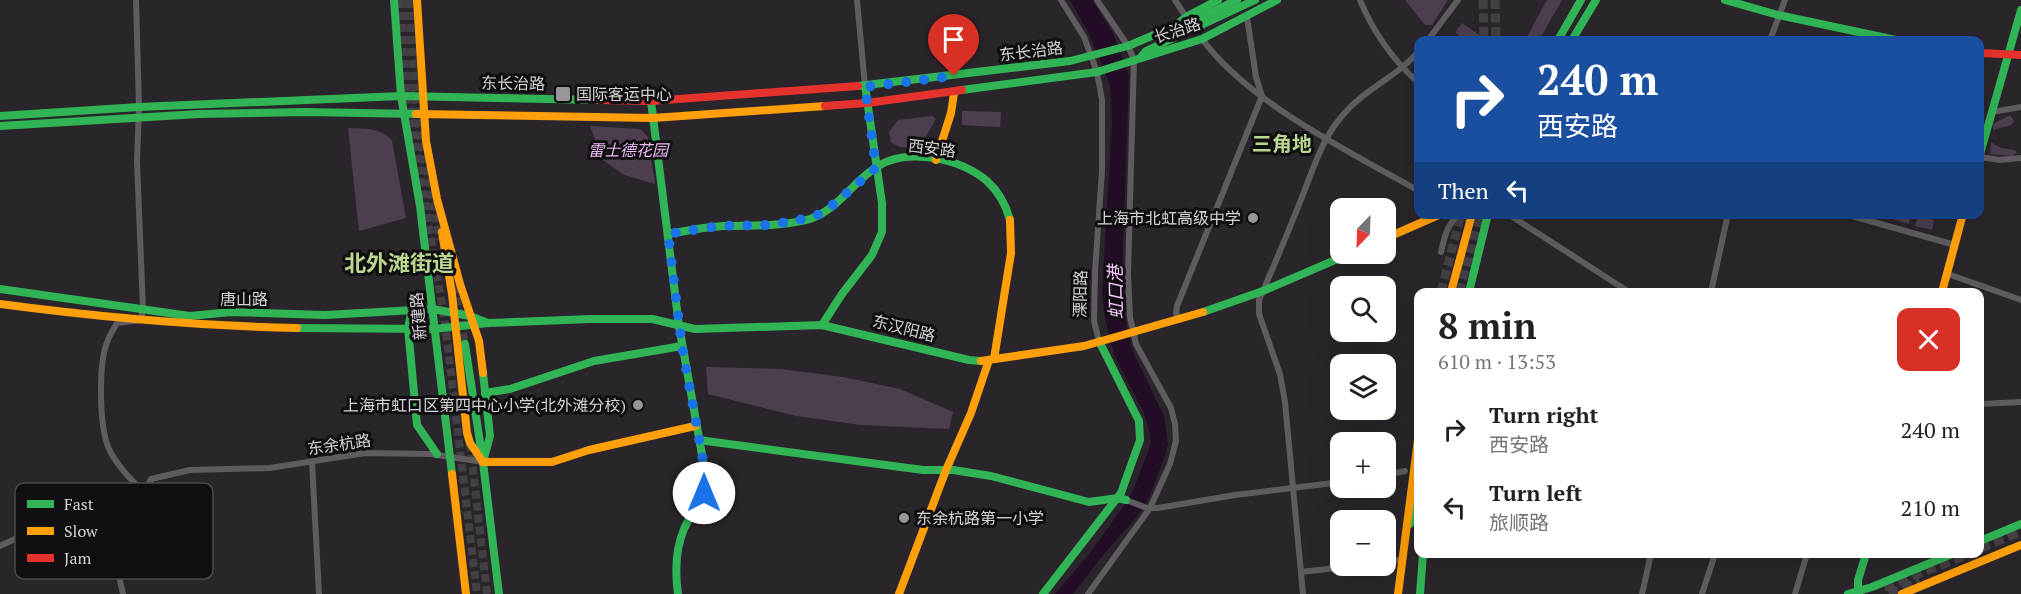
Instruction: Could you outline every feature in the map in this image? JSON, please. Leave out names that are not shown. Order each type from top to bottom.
[{"type":"main road","name":"新建路","points":[[394,0],[403,113],[420,206],[466,594]]},
{"type":"main road","points":[[417,0],[426,141],[438,199],[479,341],[490,436],[483,462]]},
{"type":"main road","name":"长治路","points":[[1093,56],[1124,47],[1175,26],[1186,17],[1218,0]]},
{"type":"main road","points":[[1175,26],[1193,21],[1237,0]]},
{"type":"main road","points":[[1134,60],[1146,51],[1255,0]]},
{"type":"main road","name":"长治路","points":[[1115,66],[1203,39],[1277,0]]},
{"type":"main road","points":[[1560,36],[1581,0]]},
{"type":"main road","points":[[1574,36],[1596,0]]},
{"type":"main road","points":[[1725,0],[1778,15],[1877,36]]},
{"type":"main road","points":[[1984,141],[2021,10]]},
{"type":"main road","points":[[1984,53],[2021,55]]},
{"type":"main road","name":"东长治路","points":[[0,116],[140,107],[401,96],[651,101],[865,87],[1070,61],[1093,56]]},
{"type":"main road","name":"东长治路","points":[[0,126],[199,114],[424,113],[653,118],[867,103],[954,93],[1099,71],[1115,66]]},
{"type":"main road","points":[[822,325],[844,291],[873,255],[880,240],[883,214],[865,87]]},
{"type":"main road","points":[[936,160],[951,113],[954,93]]},
{"type":"main road","points":[[651,101],[679,326],[695,426],[705,471],[706,488],[685,527],[677,550],[678,594]]},
{"type":"main road","name":"西安路","points":[[668,234],[720,226],[770,225],[814,217],[828,209],[876,168],[887,161],[897,159],[936,160],[964,167],[983,177],[1001,197],[1010,217],[1012,243],[992,360],[946,470],[899,594]]},
{"type":"main road","points":[[438,199],[470,443],[483,462]]},
{"type":"main road","points":[[1396,234],[1430,219]]},
{"type":"main road","points":[[1452,288],[1471,219]]},
{"type":"main road","points":[[1470,288],[1487,219]]},
{"type":"main road","points":[[1943,288],[1962,219]]},
{"type":"main road","name":"东汉阳路","points":[[679,326],[695,329],[822,325],[969,360],[992,360],[1084,346],[1180,320],[1263,291],[1330,262]]},
{"type":"main road","name":"唐山路","points":[[0,289],[190,316],[231,312],[325,315],[433,309],[470,316],[488,323]]},
{"type":"main road","name":"唐山路","points":[[0,304],[141,320],[247,327],[434,329],[488,323],[590,319],[652,319],[679,326]]},
{"type":"main road","points":[[412,309],[408,327],[417,425],[437,454]]},
{"type":"main road","name":"溧阳路","points":[[1044,594],[1109,507],[1126,500],[1124,488],[1138,450],[1141,428],[1104,340]]},
{"type":"main road","points":[[465,344],[483,462],[499,594]]},
{"type":"main road","points":[[485,393],[510,389],[594,361],[682,346]]},
{"type":"main road","name":"东余杭路","points":[[483,462],[552,462],[589,450],[695,426]]},
{"type":"main road","points":[[699,440],[912,469],[946,470],[991,476],[1089,502],[1126,500]]},
{"type":"main road","points":[[1408,531],[1414,477]]},
{"type":"main road","points":[[1398,594],[1402,560],[1414,511]]},
{"type":"main road","points":[[1984,539],[2021,524]]},
{"type":"main road","points":[[1902,594],[2021,545]]},
{"type":"main road","points":[[1420,594],[1424,558]]},
{"type":"main road","points":[[1855,594],[1865,558]]},
{"type":"main road","points":[[1855,594],[1942,558]]},
{"type":"street","points":[[134,483],[109,449],[103,423],[100,384],[107,341],[117,323],[141,320],[143,309],[137,162],[140,107],[136,0]]},
{"type":"street","points":[[857,0],[865,87]]},
{"type":"street","name":"溧阳路","points":[[1061,0],[1084,37],[1099,71],[1103,141],[1094,321],[1104,340]]},
{"type":"street","points":[[1088,594],[1147,508],[1170,464],[1177,433],[1171,408],[1131,334],[1128,274],[1134,60],[1097,0]]},
{"type":"street","points":[[1175,0],[1186,17]]},
{"type":"street","points":[[1360,0],[1371,22],[1403,68],[1414,78]]},
{"type":"street","points":[[1771,36],[1785,0]]},
{"type":"street","points":[[1431,36],[1456,1]]},
{"type":"street","points":[[1180,320],[1176,313],[1177,306],[1262,96],[1256,77],[1247,17]]},
{"type":"street","points":[[1203,39],[1227,68],[1262,96],[1327,139],[1414,188]]},
{"type":"street","points":[[1303,594],[1283,387],[1272,349],[1258,314],[1259,300],[1334,126],[1351,105],[1403,68],[1414,56]]},
{"type":"street","points":[[1992,112],[2021,108]]},
{"type":"street","points":[[1984,157],[2000,160],[2021,158]]},
{"type":"street","points":[[1441,252],[1448,228],[1455,219]]},
{"type":"street","points":[[1516,219],[1623,288]]},
{"type":"street","points":[[1712,288],[1727,219]]},
{"type":"street","points":[[1863,219],[1955,245]]},
{"type":"street","points":[[1947,274],[2021,300]]},
{"type":"street","points":[[1984,404],[2021,402]]},
{"type":"street","name":"东余杭路","points":[[149,483],[151,479],[190,470],[250,470],[365,453],[437,454],[483,462]]},
{"type":"street","points":[[312,462],[319,594]]},
{"type":"street","points":[[1396,473],[1405,471]]},
{"type":"street","points":[[1126,500],[1147,508],[1330,483]]},
{"type":"street","name":"东余杭路","points":[[0,546],[15,539]]},
{"type":"street","points":[[1642,594],[1650,558]]},
{"type":"street","points":[[1702,594],[1714,558]]},
{"type":"street","points":[[1795,594],[1806,558]]},
{"type":"street","points":[[1396,560],[1402,560]]},
{"type":"street","points":[[1301,572],[1330,569]]},
{"type":"street","points":[[120,579],[123,594]]},
{"type":"green space","points":[[1405,0],[1448,0],[1432,25],[1425,25]]},
{"type":"green space","points":[[1547,0],[1562,0],[1541,36],[1527,36]]},
{"type":"green space","points":[[1462,23],[1481,36],[1460,36],[1455,32]]},
{"type":"green space","points":[[962,111],[1001,112],[1000,127],[962,125]]},
{"type":"green space","points":[[2010,115],[2014,121],[2011,125],[1993,130],[1993,124]]},
{"type":"green space","points":[[932,116],[936,119],[921,145],[906,148],[891,142],[889,132],[898,120]]},
{"type":"green space","name":"雷士德花园","points":[[590,126],[640,129],[648,137],[655,184],[624,175],[603,160]]},
{"type":"green space","points":[[348,128],[378,131],[392,141],[406,218],[359,231]]},
{"type":"green space","points":[[1991,142],[2001,148],[2015,150],[2017,153],[2012,156],[1990,154]]},
{"type":"green space","points":[[1892,219],[1910,219],[1909,224]]},
{"type":"green space","points":[[1917,219],[1934,220],[1932,230],[1915,226]]},
{"type":"green space","points":[[706,367],[781,369],[843,377],[900,389],[953,412],[949,429],[861,425],[796,416],[708,394]]},
{"type":"water","name":"虹口港","points":[[1070,0],[1092,0],[1113,33],[1129,75],[1122,280],[1125,318],[1133,352],[1164,416],[1168,444],[1149,498],[1139,514],[1073,594],[1055,594],[1090,553],[1133,491],[1151,443],[1143,411],[1114,355],[1105,318],[1102,293],[1112,122],[1110,85],[1089,34]]},
{"type":"tunnel","points":[[401,0],[406,88],[445,323],[477,594]]},
{"type":"tunnel","points":[[409,0],[414,86],[420,135],[440,240]]},
{"type":"tunnel","points":[[1483,0],[1484,36]]},
{"type":"tunnel","points":[[1495,0],[1496,36]]},
{"type":"tunnel","points":[[1442,288],[1460,219]]},
{"type":"tunnel","points":[[1460,288],[1480,219]]},
{"type":"tunnel","points":[[454,286],[465,344]]},
{"type":"tunnel","points":[[470,443],[487,594]]},
{"type":"tunnel","points":[[1984,546],[2021,531]]},
{"type":"tunnel","points":[[1884,587],[1957,558]]},
{"type":"tunnel","points":[[1889,594],[1920,582]]},
{"type":"traffic: fast","points":[[394,0],[401,96],[420,206],[452,474]]},
{"type":"traffic: fast","points":[[858,86],[1070,61],[1128,46],[1175,26],[1186,17],[1218,0]]},
{"type":"traffic: fast","points":[[1175,26],[1193,21],[1237,0]]},
{"type":"traffic: fast","points":[[1141,57],[1146,51],[1255,0]]},
{"type":"traffic: fast","points":[[962,90],[1097,72],[1202,39],[1277,0]]},
{"type":"traffic: fast","points":[[1560,36],[1581,0]]},
{"type":"traffic: fast","points":[[1574,36],[1596,0]]},
{"type":"traffic: fast","points":[[1725,0],[1778,15],[1877,36]]},
{"type":"traffic: fast","points":[[1984,140],[2021,10]]},
{"type":"traffic: fast","points":[[822,325],[872,255],[882,232],[882,203],[865,86]]},
{"type":"traffic: fast","points":[[0,116],[139,107],[401,96],[599,100]]},
{"type":"traffic: fast","points":[[651,101],[679,326],[706,477],[700,497],[684,529],[677,553],[678,594]]},
{"type":"traffic: fast","points":[[0,126],[199,114],[305,112],[416,114]]},
{"type":"traffic: fast","points":[[668,234],[695,229],[777,224],[810,219],[829,209],[878,166],[904,157],[934,158],[976,173],[987,181],[998,194],[1010,220]]},
{"type":"traffic: fast","points":[[1470,288],[1487,219]]},
{"type":"traffic: fast","points":[[1203,312],[1263,291],[1330,262]]},
{"type":"traffic: fast","points":[[0,289],[190,316],[231,312],[325,315],[433,309],[470,316],[488,323]]},
{"type":"traffic: fast","points":[[412,309],[408,328],[417,425],[437,454]]},
{"type":"traffic: fast","points":[[297,328],[434,329],[488,323],[590,319],[652,319],[695,329],[822,325],[981,361]]},
{"type":"traffic: fast","points":[[1043,594],[1121,493],[1140,440],[1139,421],[1099,341]]},
{"type":"traffic: fast","points":[[465,344],[483,462],[499,594]]},
{"type":"traffic: fast","points":[[485,393],[510,389],[594,361],[682,346]]},
{"type":"traffic: fast","points":[[483,373],[490,436],[483,462]]},
{"type":"traffic: fast","points":[[699,440],[923,470],[953,470],[991,476],[1089,502],[1118,498],[1126,500]]},
{"type":"traffic: fast","points":[[1410,524],[1414,511]]},
{"type":"traffic: fast","points":[[1984,539],[2021,524]]},
{"type":"traffic: fast","points":[[1420,594],[1423,558]]},
{"type":"traffic: fast","points":[[1858,594],[1858,580],[1865,558]]},
{"type":"traffic: fast","points":[[1848,594],[1872,587],[1942,558]]},
{"type":"traffic: slow","points":[[417,0],[426,141],[437,199],[460,284],[479,341],[483,373]]},
{"type":"traffic: slow","points":[[936,160],[951,113],[954,93]]},
{"type":"traffic: slow","points":[[416,114],[653,118],[825,106]]},
{"type":"traffic: slow","points":[[1396,234],[1430,219]]},
{"type":"traffic: slow","points":[[1452,288],[1471,219]]},
{"type":"traffic: slow","points":[[1943,288],[1962,219]]},
{"type":"traffic: slow","points":[[994,359],[1011,253],[1010,220]]},
{"type":"traffic: slow","points":[[442,232],[452,294],[467,433],[470,443],[483,462]]},
{"type":"traffic: slow","points":[[0,304],[148,320],[297,328]]},
{"type":"traffic: slow","points":[[981,361],[1084,346],[1203,312]]},
{"type":"traffic: slow","points":[[899,594],[946,470],[971,413],[989,360]]},
{"type":"traffic: slow","points":[[483,462],[552,462],[589,450],[695,426]]},
{"type":"traffic: slow","points":[[1398,594],[1414,471]]},
{"type":"traffic: slow","points":[[452,474],[466,594]]},
{"type":"traffic: slow","points":[[1902,594],[2021,545]]},
{"type":"traffic: jam","points":[[1984,53],[2021,55]]},
{"type":"traffic: jam","points":[[599,100],[651,101],[858,86]]},
{"type":"traffic: jam","points":[[825,106],[867,103],[962,90]]},
{"type":"place","name":"国际客运中心","points":[[563,94]]},
{"type":"place","name":"上海市北虹高级中学","points":[[1253,218]]},
{"type":"place","name":"上海市虹口区第四中心小学(北外滩分校)","points":[[638,405]]},
{"type":"place","name":"东余杭路第一小学","points":[[904,518]]},
{"type":"district","name":"三角地","points":[[1282,144]]},
{"type":"district","name":"北外滩街道","points":[[399,263]]},
{"type":"route","points":[[704,493],[706,477],[682,346],[668,234],[720,226],[770,225],[814,217],[828,209],[876,168],[865,87],[954,76]]}]
